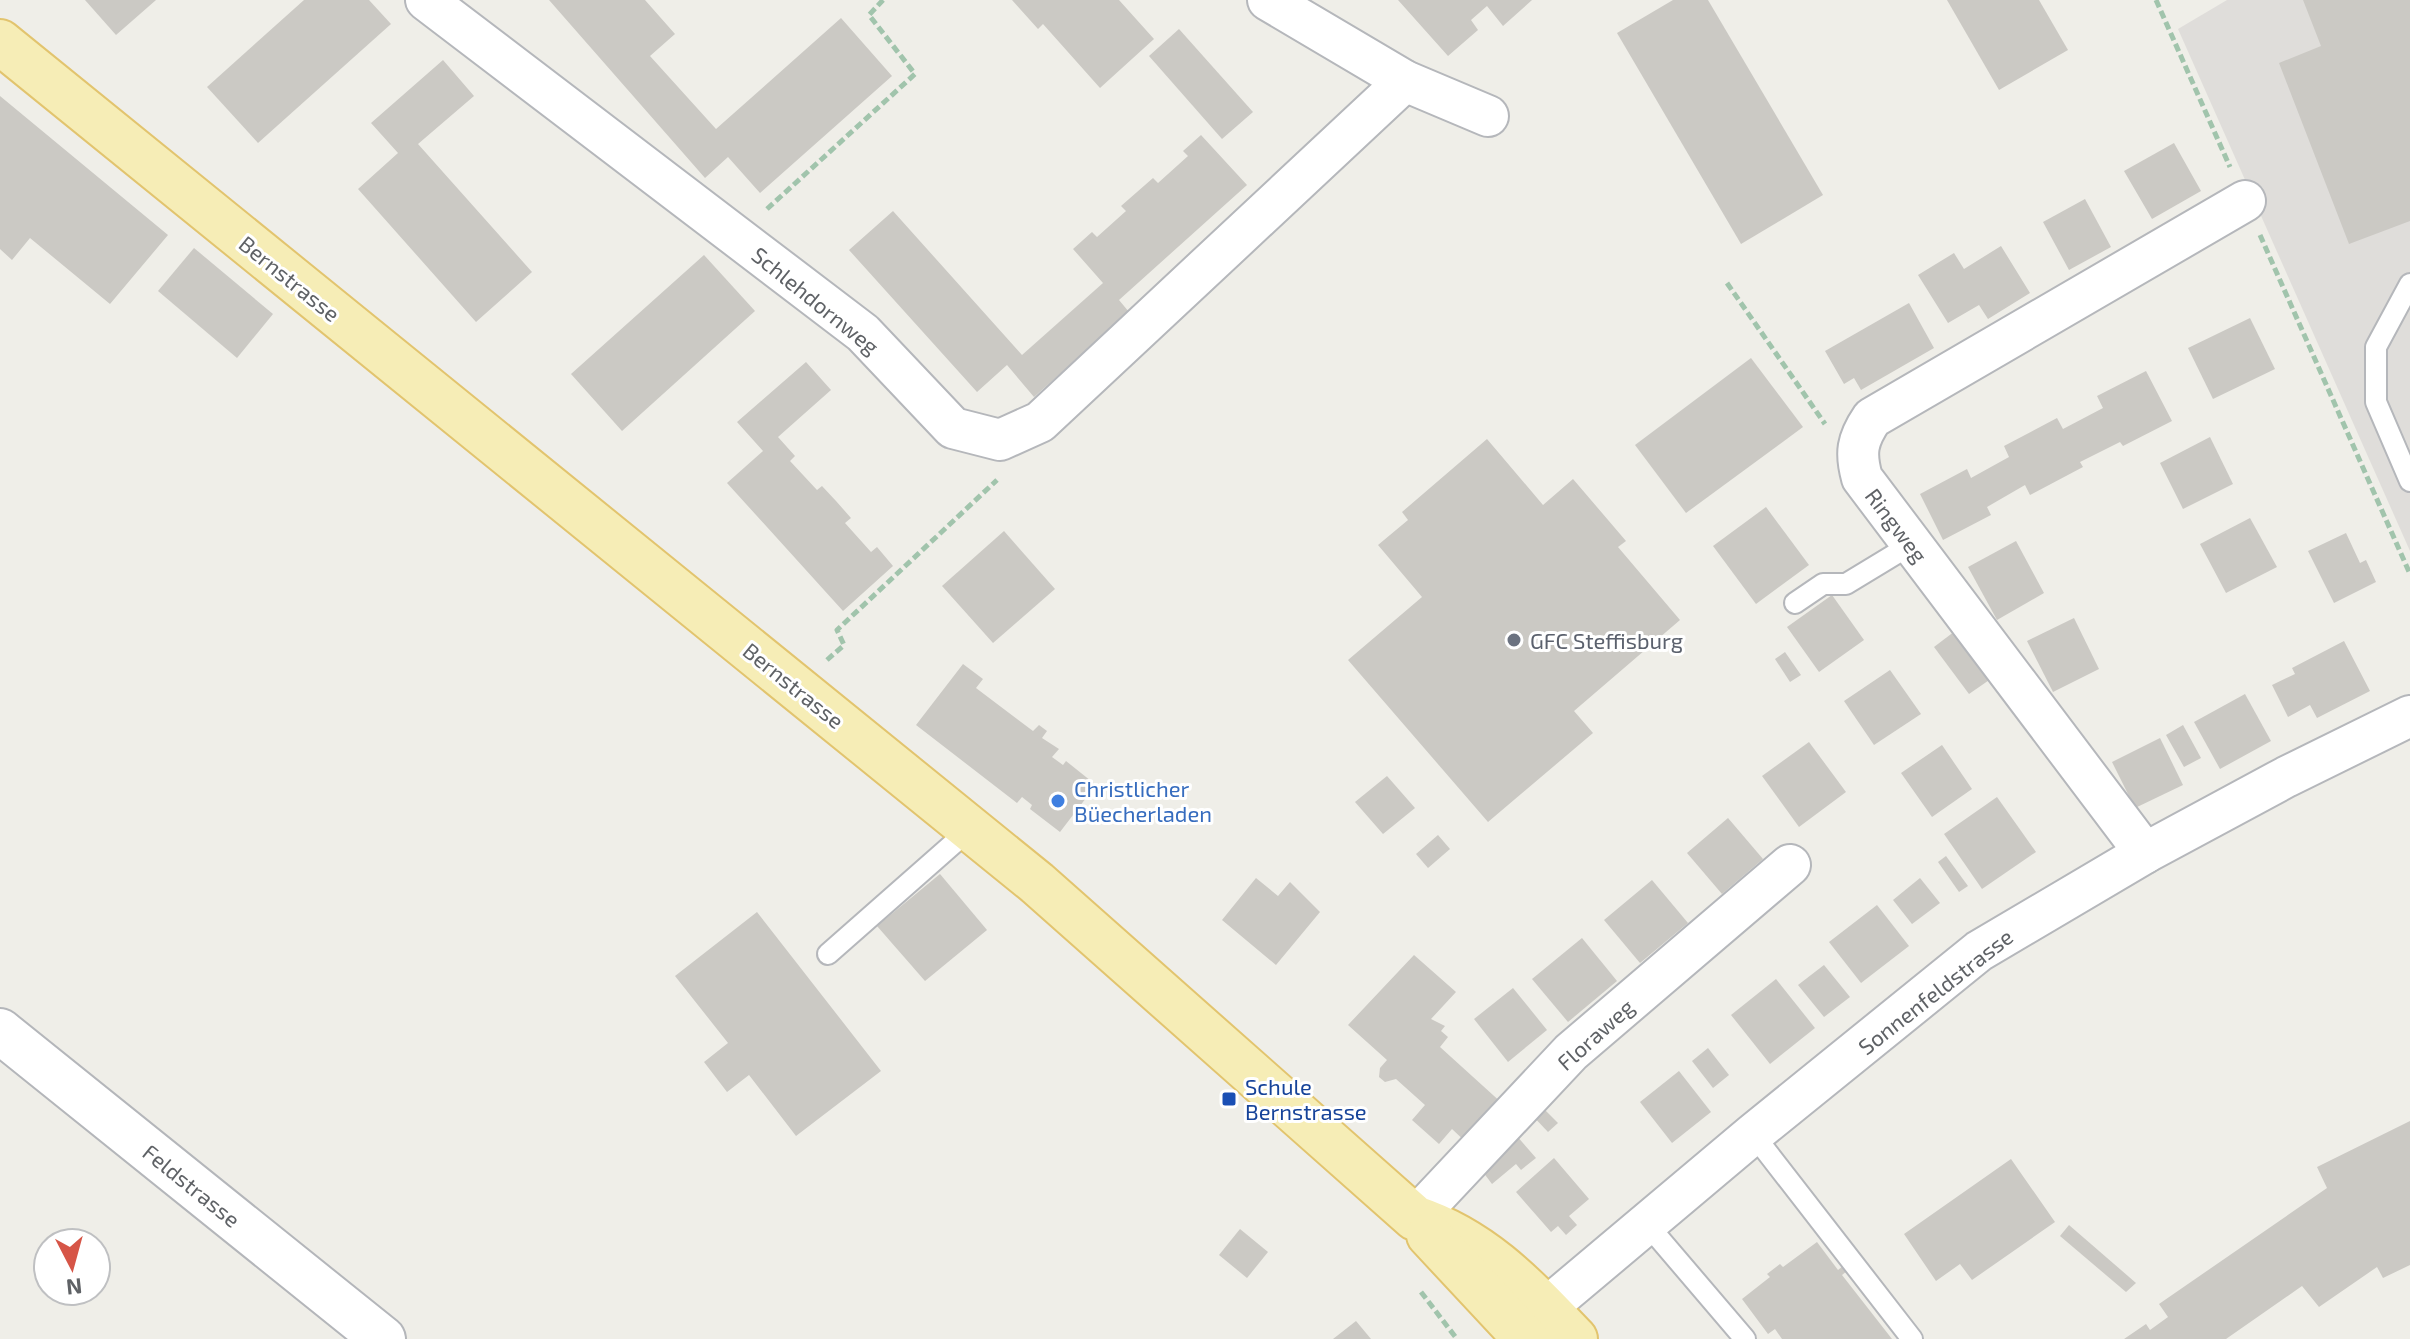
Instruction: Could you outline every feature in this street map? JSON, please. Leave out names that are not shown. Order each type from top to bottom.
[{"type":"main road","name":"Bernstrasse","points":[[0,42],[1037,883],[1415,1218],[1549,1329]]},
{"type":"main road","name":"Feldstrasse","points":[[0,1031],[383,1339]]},
{"type":"street","name":"Schlehdornweg","points":[[426,0],[863,333],[953,428],[1000,440]]},
{"type":"street","points":[[1268,0],[1405,81],[1488,116]]},
{"type":"street","points":[[1000,440],[1040,422],[1405,81]]},
{"type":"street","name":"Ringweg","points":[[2145,853],[1862,478],[1856,457],[1859,437],[1872,418],[2245,201]]},
{"type":"street","name":"Sonnenfeldstrasse","points":[[1549,1329],[1646,1223],[1979,951],[2145,853],[2286,777],[2410,716]]},
{"type":"street","name":"Floraweg","points":[[1415,1218],[1571,1052],[1790,865]]},
{"type":"lane","points":[[2410,284],[2376,347],[2376,402],[2410,481]]},
{"type":"lane","points":[[1795,603],[1823,584],[1846,584],[1912,544]]},
{"type":"lane","points":[[828,954],[970,829]]},
{"type":"lane","points":[[1753,1134],[1912,1339]]},
{"type":"lane","points":[[1646,1223],[1745,1339]]},
{"type":"path","points":[[737,237],[915,74],[869,15],[883,0]]},
{"type":"path","points":[[2156,0],[2410,574]]},
{"type":"path","points":[[1727,283],[1826,426]]},
{"type":"path","points":[[797,687],[844,645],[837,630],[997,482],[1000,440]]},
{"type":"shaded area","points":[[2227,0],[2410,0],[2410,551],[2178,29]]},
{"type":"building","points":[[85,0],[156,0],[116,35]]},
{"type":"building","points":[[304,0],[369,0],[391,24],[258,143],[207,87]]},
{"type":"building","points":[[549,0],[645,0],[675,34],[650,56],[716,129],[841,18],[892,76],[760,193],[728,157],[705,178]]},
{"type":"building","points":[[1012,0],[1119,0],[1154,39],[1100,88],[1043,24],[1038,29]]},
{"type":"building","points":[[1398,0],[1532,0],[1503,26],[1487,6],[1471,20],[1478,30],[1448,56]]},
{"type":"building","points":[[1673,0],[1708,0],[1823,195],[1741,244],[1617,33]]},
{"type":"building","points":[[1947,0],[2039,0],[2068,50],[1999,90]]},
{"type":"building","points":[[2303,0],[2410,0],[2410,221],[2349,244],[2279,63],[2321,46]]},
{"type":"building","points":[[1179,29],[1253,112],[1222,139],[1149,56]]},
{"type":"building","points":[[443,60],[474,96],[418,144],[532,272],[476,322],[358,189],[398,153],[371,123]]},
{"type":"building","points":[[0,96],[168,235],[110,304],[30,238],[12,260],[0,249]]},
{"type":"building","points":[[1201,135],[1247,185],[1119,300],[1129,312],[1034,397],[1007,365],[977,392],[849,250],[893,211],[1022,355],[1103,283],[1073,249],[1092,232],[1097,237],[1126,211],[1121,206],[1153,178],[1158,183],[1188,156],[1183,151]]},
{"type":"building","points":[[2174,143],[2201,191],[2152,219],[2124,171]]},
{"type":"building","points":[[2085,199],[2111,247],[2069,270],[2043,222]]},
{"type":"building","points":[[2001,246],[2030,293],[1988,319],[1979,305],[1948,323],[1918,275],[1954,253],[1964,269]]},
{"type":"building","points":[[194,248],[273,314],[237,358],[158,291]]},
{"type":"building","points":[[704,255],[755,311],[622,431],[571,374]]},
{"type":"building","points":[[1909,303],[1934,348],[1861,390],[1854,378],[1844,384],[1825,351]]},
{"type":"building","points":[[2250,318],[2275,369],[2213,399],[2188,348]]},
{"type":"building","points":[[1751,358],[1803,427],[1686,513],[1635,445]]},
{"type":"building","points":[[806,362],[831,390],[778,437],[795,456],[790,461],[817,490],[822,486],[851,518],[845,523],[871,552],[877,547],[893,566],[843,611],[727,483],[763,451],[737,422]]},
{"type":"building","points":[[2146,371],[2172,421],[2123,446],[2120,442],[2080,462],[2083,467],[2030,495],[2025,485],[1987,507],[1991,515],[1943,540],[1920,494],[1967,469],[1971,478],[2009,457],[2004,446],[2057,418],[2063,429],[2103,408],[2097,396]]},
{"type":"building","points":[[2210,437],[2233,484],[2183,509],[2160,463]]},
{"type":"building","name":"GFC Steffisburg","points":[[1487,439],[1543,505],[1573,479],[1626,541],[1618,547],[1680,620],[1574,711],[1593,733],[1488,822],[1348,660],[1422,597],[1378,545],[1408,520],[1402,512]]},
{"type":"building","points":[[1766,507],[1809,565],[1756,604],[1713,546]]},
{"type":"building","points":[[2250,518],[2277,567],[2226,593],[2200,544]]},
{"type":"building","points":[[1004,531],[1055,589],[993,643],[942,586]]},
{"type":"building","points":[[2346,533],[2360,563],[2366,560],[2376,582],[2334,603],[2308,551]]},
{"type":"building","points":[[2016,541],[2044,593],[1997,620],[1968,567]]},
{"type":"building","points":[[1832,595],[1864,640],[1819,672],[1787,627]]},
{"type":"building","points":[[2074,618],[2099,669],[2053,692],[2027,641]]},
{"type":"building","points":[[1959,628],[1995,676],[1969,694],[1934,647]]},
{"type":"building","points":[[2344,641],[2370,691],[2317,718],[2310,705],[2288,717],[2272,685],[2295,674],[2292,668]]},
{"type":"building","points":[[1785,652],[1801,675],[1790,682],[1775,659]]},
{"type":"building","points":[[963,664],[983,679],[976,688],[1033,731],[1039,725],[1047,731],[1042,738],[1059,749],[1052,757],[1063,765],[1066,761],[1096,785],[1060,832],[1030,809],[1032,805],[1022,797],[1017,803],[916,725]]},
{"type":"building","points":[[1890,670],[1921,714],[1874,745],[1844,701]]},
{"type":"building","points":[[2245,694],[2271,741],[2220,769],[2194,722]]},
{"type":"building","points":[[2183,725],[2201,758],[2184,767],[2166,735]]},
{"type":"building","points":[[2160,738],[2183,785],[2135,808],[2112,762]]},
{"type":"building","points":[[1809,742],[1846,792],[1799,827],[1762,776]]},
{"type":"building","points":[[1942,745],[1972,789],[1932,817],[1901,773]]},
{"type":"building","points":[[1387,776],[1415,808],[1383,834],[1355,802]]},
{"type":"building","points":[[1997,797],[2036,852],[1982,889],[1944,834]]},
{"type":"building","points":[[1728,818],[1763,859],[1722,894],[1687,853]]},
{"type":"building","points":[[1438,835],[1450,849],[1428,868],[1416,854]]},
{"type":"building","points":[[1946,856],[1968,886],[1959,892],[1938,862]]},
{"type":"building","points":[[940,874],[987,930],[925,981],[877,926]]},
{"type":"building","points":[[1256,878],[1278,896],[1290,882],[1320,912],[1276,965],[1222,920]]},
{"type":"building","points":[[1920,878],[1940,903],[1912,924],[1893,900]]},
{"type":"building","points":[[1652,880],[1688,923],[1640,963],[1604,920]]},
{"type":"building","points":[[1877,905],[1909,946],[1861,983],[1829,942]]},
{"type":"building","points":[[757,912],[881,1071],[796,1136],[749,1075],[727,1092],[704,1062],[728,1043],[675,976]]},
{"type":"building","points":[[1582,938],[1617,981],[1568,1022],[1532,979]]},
{"type":"building","points":[[1414,955],[1456,992],[1431,1019],[1445,1026],[1441,1031],[1448,1037],[1440,1047],[1504,1105],[1468,1144],[1452,1129],[1439,1144],[1412,1120],[1425,1105],[1396,1079],[1385,1082],[1379,1077],[1380,1068],[1387,1060],[1348,1025]]},
{"type":"building","points":[[1824,965],[1850,997],[1824,1017],[1798,985]]},
{"type":"building","points":[[1776,979],[1815,1028],[1770,1064],[1731,1015]]},
{"type":"building","points":[[1513,988],[1547,1030],[1508,1062],[1474,1019]]},
{"type":"building","points":[[1708,1048],[1729,1075],[1713,1088],[1692,1061]]},
{"type":"building","points":[[1679,1071],[1711,1112],[1672,1143],[1640,1102]]},
{"type":"building","points":[[1539,1104],[1558,1123],[1548,1132],[1530,1113]]},
{"type":"building","points":[[2410,1121],[2410,1265],[2383,1278],[2377,1267],[2319,1307],[2302,1286],[2226,1339],[2124,1339],[2146,1324],[2150,1330],[2168,1317],[2159,1304],[2327,1188],[2317,1167]]},
{"type":"building","points":[[1516,1135],[1536,1158],[1521,1170],[1516,1164],[1492,1184],[1483,1172],[1506,1152],[1502,1147]]},
{"type":"building","points":[[1554,1158],[1589,1199],[1569,1216],[1577,1225],[1566,1235],[1558,1226],[1551,1232],[1516,1192]]},
{"type":"building","points":[[2011,1159],[2055,1222],[1972,1280],[1960,1264],[1936,1281],[1904,1234]]},
{"type":"building","points":[[2069,1225],[2136,1283],[2126,1292],[2060,1236]]},
{"type":"building","points":[[1240,1229],[1268,1252],[1247,1278],[1219,1255]]},
{"type":"building","points":[[1817,1242],[1838,1270],[1843,1266],[1847,1271],[1842,1275],[1892,1339],[1782,1339],[1775,1329],[1768,1334],[1742,1299],[1770,1277],[1767,1274],[1780,1264],[1783,1267]]},
{"type":"building","points":[[1356,1321],[1371,1339],[1333,1339]]},
{"type":"place","name":"GFC Steffisburg","points":[[1514,640]]},
{"type":"place","name":"Christlicher Büecherladen","points":[[1058,801]]},
{"type":"place","name":"Schule Bernstrasse","points":[[1229,1099]]}]
